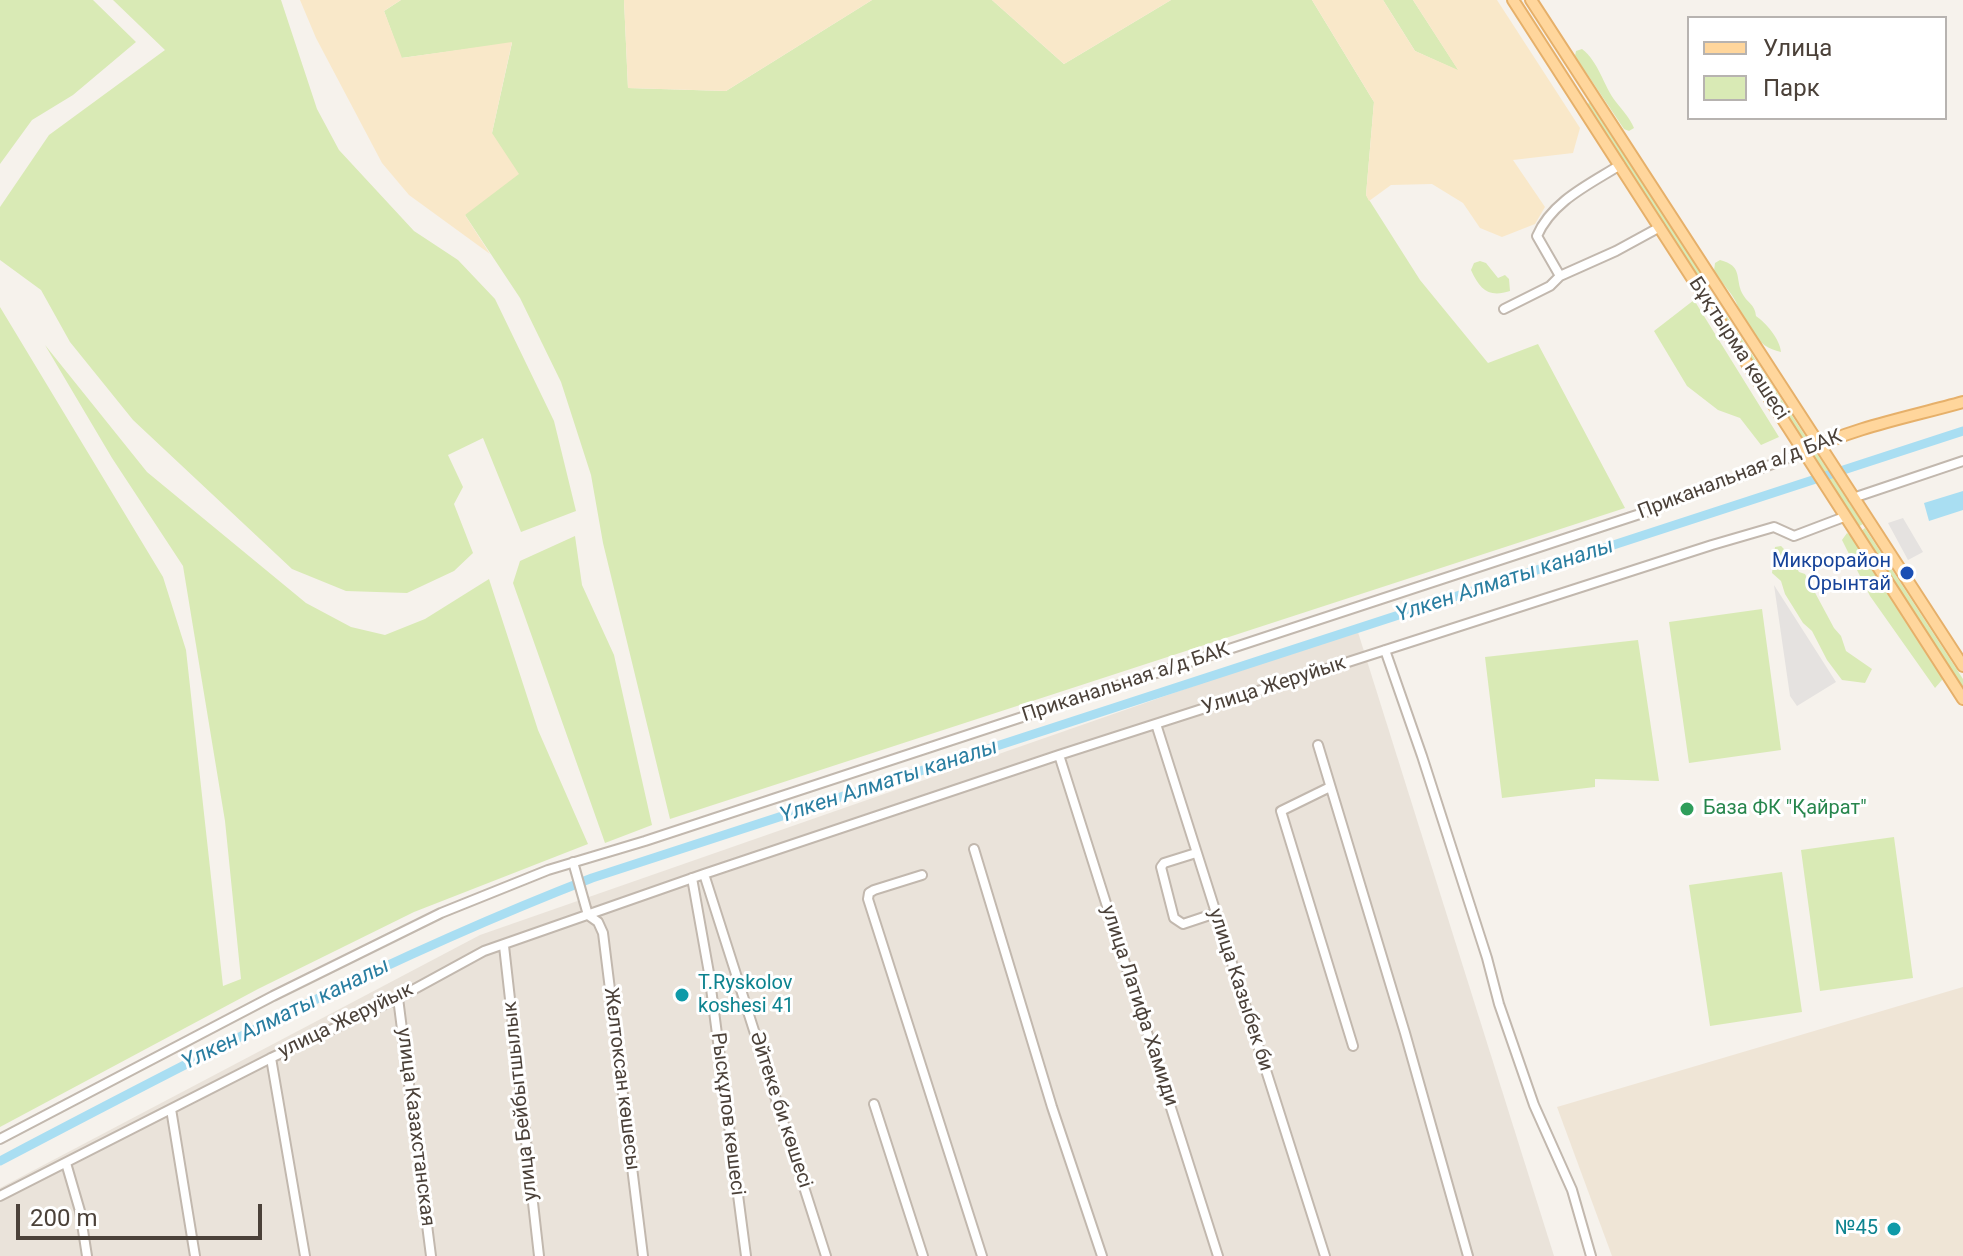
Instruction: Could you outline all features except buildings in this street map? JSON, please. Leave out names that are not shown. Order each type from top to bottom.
[{"type":"main road","name":"Бұқтырма көшесі","points":[[1513,0],[1963,699]]},
{"type":"main road","name":"Бұқтырма көшесі","points":[[1531,0],[1963,666]]},
{"type":"main road","points":[[1578,101],[1592,94]]},
{"type":"main road","points":[[1698,286],[1711,278]]},
{"type":"main road","name":"Приканальная а/д БАК","points":[[1806,456],[1820,444],[1876,425],[1963,402]]},
{"type":"street","points":[[1560,276],[1537,240],[1540,229],[1553,211],[1572,194],[1620,165]]},
{"type":"street","points":[[1504,309],[1550,286],[1560,276],[1660,227]]},
{"type":"street","name":"Приканальная а/д БАК","points":[[0,1139],[273,996],[441,913],[573,862],[966,736],[1652,510],[1806,456]]},
{"type":"street","points":[[1850,494],[1963,461]]},
{"type":"street","name":"Улица Жеруйык","points":[[704,874],[1059,755],[1712,545],[1774,527],[1794,536],[1844,517]]},
{"type":"street","points":[[1385,650],[1487,958],[1499,1004],[1534,1105],[1572,1190],[1591,1256]]},
{"type":"street","name":"улица Казыбек би","points":[[1156,724],[1325,1256]]},
{"type":"street","points":[[1318,745],[1468,1256]]},
{"type":"street","name":"улица Латифа Хамиди","points":[[1059,755],[1218,1256]]},
{"type":"street","points":[[1330,787],[1281,811],[1353,1046]]},
{"type":"street","points":[[974,849],[1052,1107],[1102,1256]]},
{"type":"street","points":[[1196,853],[1164,863],[1161,867],[1174,918],[1183,924],[1216,913]]},
{"type":"street","name":"Желтоксан көшесы","points":[[573,862],[587,911],[598,922],[603,933],[643,1256]]},
{"type":"street","name":"улица Жеруйык","points":[[0,1196],[271,1058],[398,998],[484,951],[504,946],[587,911],[704,874]]},
{"type":"street","name":"Әйтеке би көшесі","points":[[704,874],[826,1256]]},
{"type":"street","points":[[922,875],[874,890],[869,893],[868,899],[982,1256]]},
{"type":"street","name":"Рысқұлов көшесі","points":[[692,878],[709,973],[746,1256]]},
{"type":"street","name":"улица Бейбытшылык","points":[[504,946],[539,1256]]},
{"type":"street","name":"улица Казахстанская","points":[[398,998],[431,1256]]},
{"type":"street","points":[[271,1058],[305,1256]]},
{"type":"street","points":[[874,1104],[923,1256]]},
{"type":"street","points":[[171,1109],[195,1256]]},
{"type":"street","points":[[66,1163],[80,1211],[87,1256]]},
{"type":"shaded area","points":[[1903,518],[1923,552],[1908,560],[1888,523]]},
{"type":"shaded area","points":[[1774,585],[1836,682],[1797,706],[1790,696]]},
{"type":"shaded area","points":[[1357,629],[1554,1256],[0,1256],[0,1188],[480,935]]},
{"type":"shaded area","points":[[1963,987],[1963,1256],[1612,1256],[1557,1107]]},
{"type":"green space","points":[[0,0],[93,0],[136,42],[73,95],[32,120],[0,164]]},
{"type":"green space","points":[[113,0],[281,0],[317,109],[339,150],[414,231],[458,260],[495,299],[554,421],[576,511],[521,532],[483,438],[448,455],[463,487],[454,504],[473,553],[454,571],[407,593],[346,591],[292,569],[133,420],[70,342],[41,290],[0,260],[0,207],[49,135],[165,50]]},
{"type":"green space","points":[[401,0],[624,0],[628,88],[726,91],[872,0],[992,0],[1064,64],[1171,0],[1312,0],[1374,102],[1366,195],[1420,280],[1488,363],[1538,344],[1625,508],[670,819],[603,543],[591,475],[561,382],[520,298],[465,215],[492,133],[512,43],[401,58],[384,11]]},
{"type":"green space","points":[[1383,0],[1413,0],[1459,71],[1415,51]]},
{"type":"green space","points":[[1582,49],[1593,60],[1634,128],[1629,131],[1624,129],[1575,56],[1576,51]]},
{"type":"green space","points":[[1589,102],[1702,274],[1701,278],[1696,275],[1587,107]]},
{"type":"green space","points":[[1720,260],[1735,269],[1742,293],[1756,316],[1775,337],[1781,352],[1758,340],[1748,326],[1734,298],[1714,271],[1715,263]]},
{"type":"green space","points":[[1474,263],[1486,263],[1498,278],[1505,275],[1509,279],[1510,291],[1491,293],[1478,283],[1471,270]]},
{"type":"green space","points":[[1709,289],[1863,524],[1858,527],[1787,419],[1709,294]]},
{"type":"green space","points":[[1694,300],[1779,437],[1761,445],[1740,418],[1718,410],[1687,386],[1654,331]]},
{"type":"green space","points":[[0,307],[163,577],[186,650],[223,986],[241,979],[225,821],[183,566],[112,458],[45,345],[147,472],[306,603],[351,627],[385,635],[425,619],[489,579],[538,730],[588,844],[414,912],[258,989],[0,1127]]},
{"type":"green space","points":[[1865,528],[1963,679],[1963,687],[1861,531]]},
{"type":"green space","points":[[1847,533],[1855,538],[1943,672],[1942,680],[1935,688],[1870,596],[1842,540]]},
{"type":"green space","points":[[575,536],[582,585],[614,655],[652,825],[605,843],[513,583],[520,561]]},
{"type":"green space","points":[[1781,546],[1799,572],[1805,574],[1841,636],[1846,651],[1872,669],[1865,683],[1842,680],[1785,594],[1781,581],[1772,573],[1775,547]]},
{"type":"green space","points":[[1762,609],[1781,750],[1689,763],[1669,622]]},
{"type":"green space","points":[[1638,640],[1659,781],[1595,779],[1595,787],[1502,798],[1485,657]]},
{"type":"green space","points":[[1894,837],[1913,978],[1820,991],[1801,850]]},
{"type":"green space","points":[[1782,872],[1802,1012],[1710,1026],[1689,885]]},
{"type":"sand","points":[[300,0],[401,0],[384,11],[402,58],[512,42],[492,133],[519,174],[465,215],[490,254],[409,195],[382,163],[316,38]]},
{"type":"sand","points":[[624,0],[872,0],[726,91],[628,88]]},
{"type":"sand","points":[[992,0],[1171,0],[1064,64]]},
{"type":"sand","points":[[1312,0],[1383,0],[1415,51],[1458,70],[1413,0],[1497,0],[1580,128],[1573,153],[1513,160],[1545,207],[1535,224],[1502,237],[1480,228],[1463,203],[1432,184],[1391,185],[1369,201],[1366,195],[1374,102]]},
{"type":"water","points":[[1963,491],[1963,510],[1929,521],[1924,503]]},
{"type":"waterway","name":"Үлкен Алматы каналы","points":[[0,1161],[219,1047],[366,975],[592,878],[1963,431]]},
{"type":"place","name":"Микрорайон Орынтай","points":[[1907,573]]},
{"type":"place","name":"База ФК \"Қайрат\"","points":[[1687,809]]},
{"type":"place","name":"T.Ryskolov koshesi 41","points":[[682,995]]},
{"type":"place","name":"№45","points":[[1894,1229]]}]
